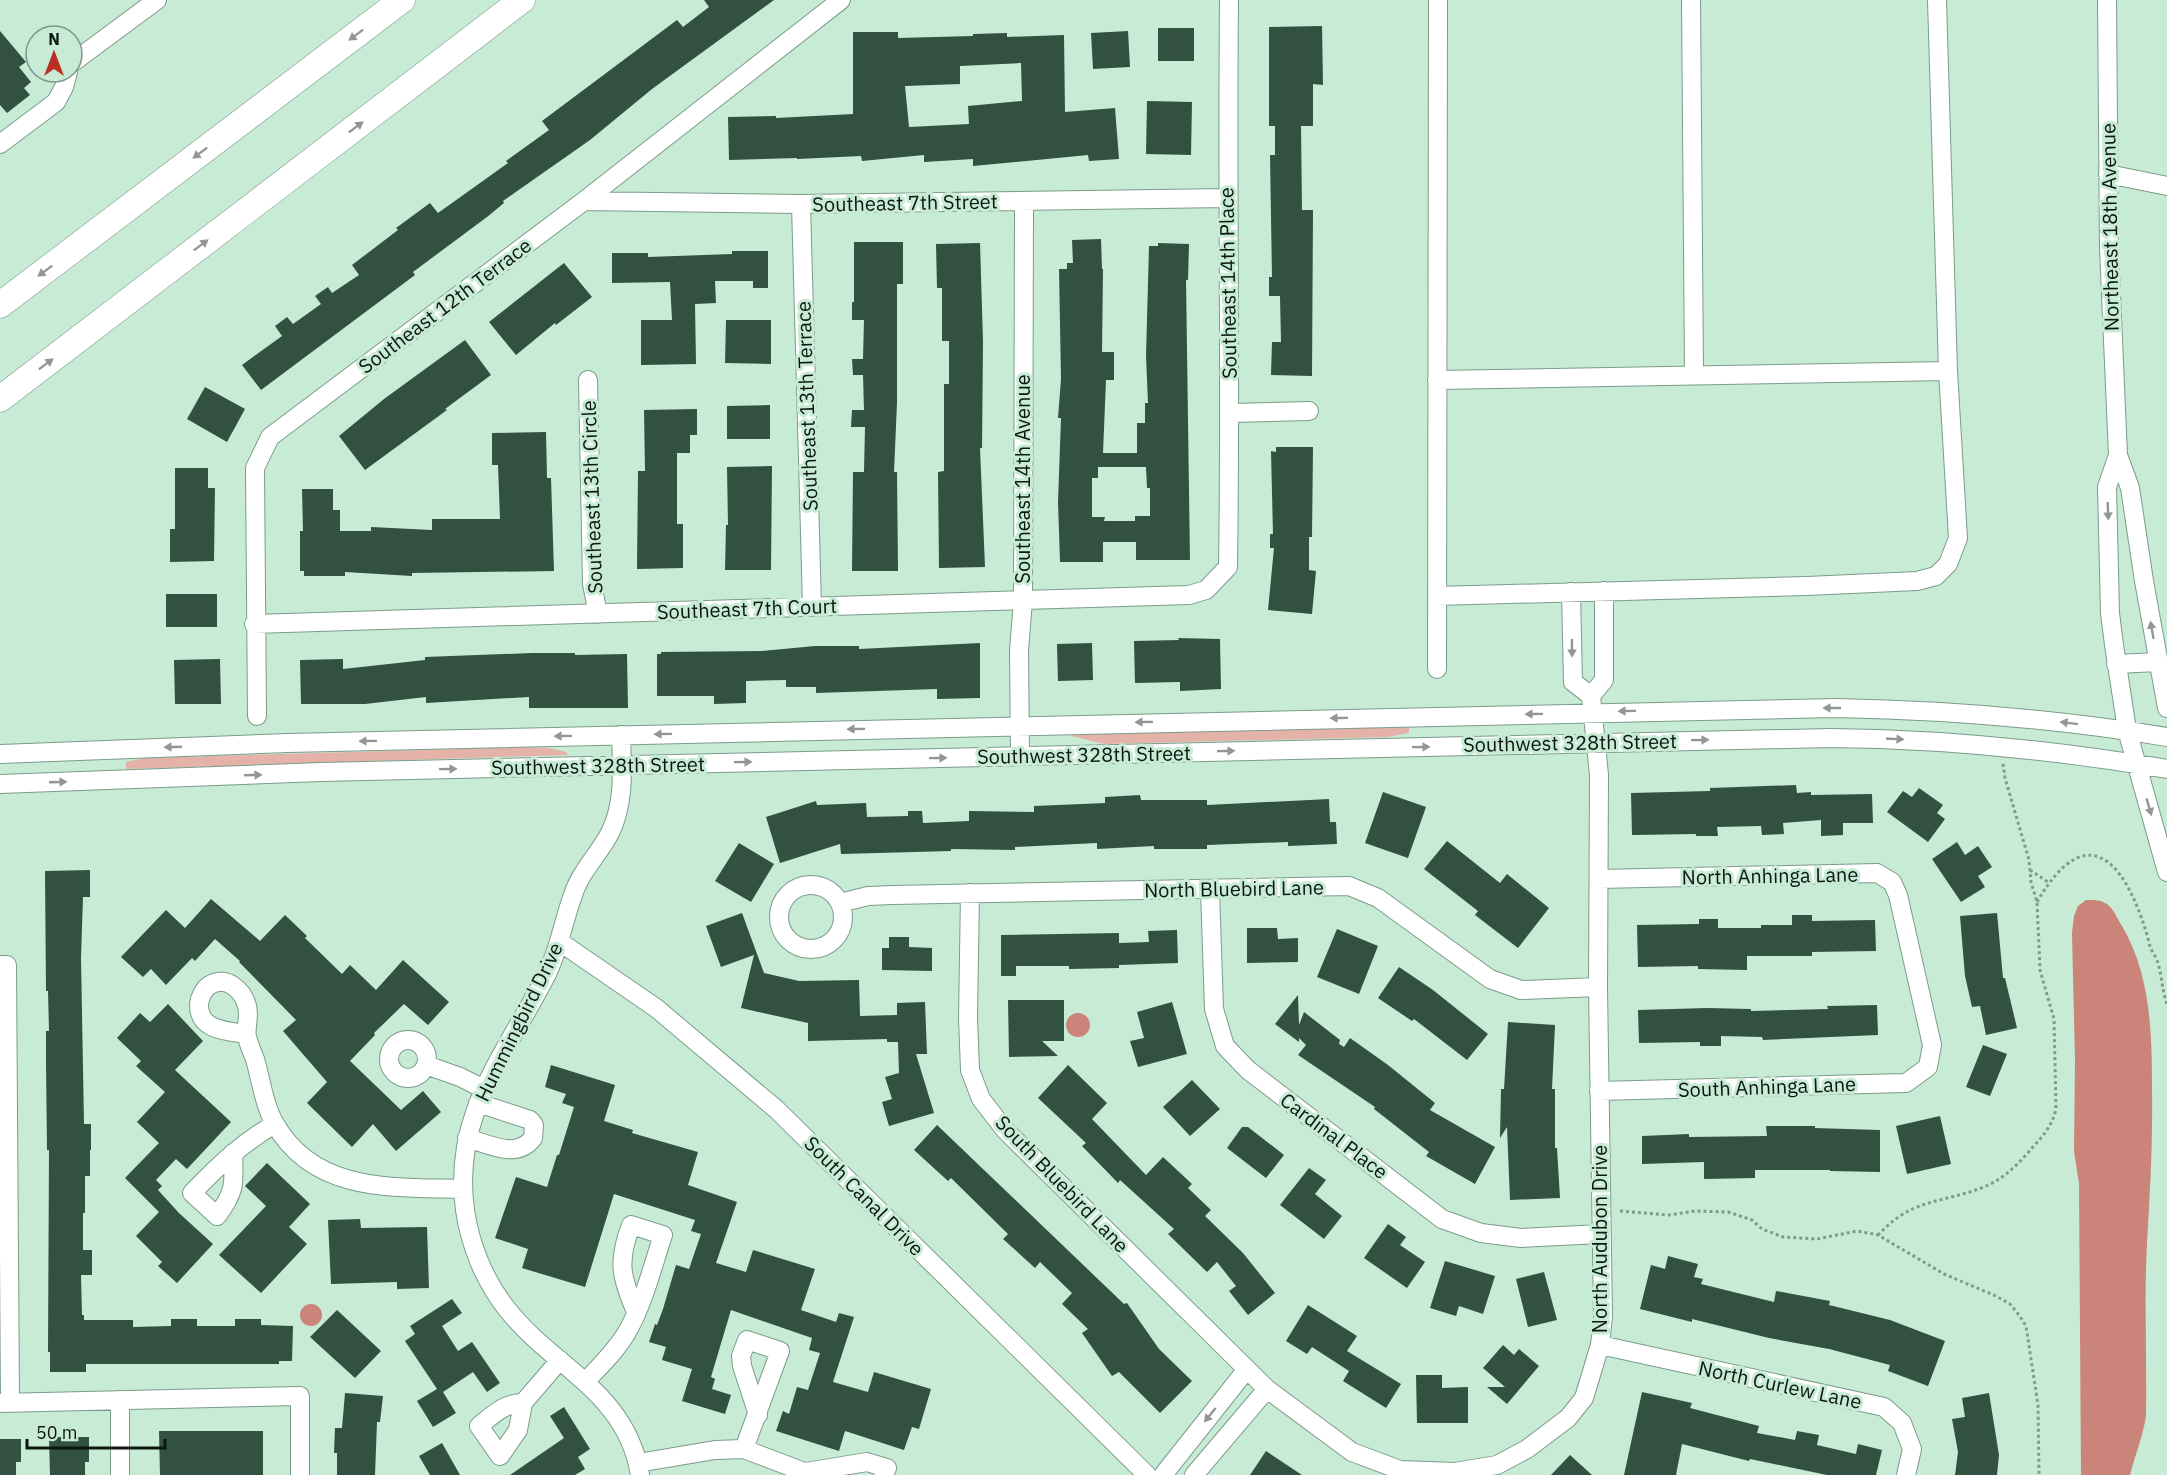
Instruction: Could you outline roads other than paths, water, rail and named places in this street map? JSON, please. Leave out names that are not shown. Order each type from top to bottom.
[{"type":"highway","points":[[0,305],[402,0]]},
{"type":"highway","points":[[0,399],[522,0]]},
{"type":"street","points":[[84,54],[157,0]]},
{"type":"street","name":"Southeast 12th Terrace","points":[[257,716],[254,624],[255,468],[270,437],[584,201],[841,0]]},
{"type":"street","name":"Southeast 14th Place","points":[[1228,567],[1229,0]]},
{"type":"street","points":[[1437,669],[1438,0]]},
{"type":"street","points":[[1691,0],[1694,374]]},
{"type":"street","points":[[1437,596],[1917,581],[1936,576],[1948,564],[1958,538],[1948,371],[1937,0]]},
{"type":"street","name":"Northeast 18th Avenue","points":[[2108,0],[2108,174],[2118,455],[2130,488],[2167,708]]},
{"type":"street","points":[[0,144],[56,102],[65,84]]},
{"type":"street","points":[[2108,174],[2167,186]]},
{"type":"street","name":"Southeast 7th Street","points":[[584,201],[801,204],[1227,198]]},
{"type":"street","name":"Southeast 14th Avenue","points":[[1020,756],[1019,650],[1023,601],[1024,202]]},
{"type":"street","name":"Southeast 13th Terrace","points":[[801,204],[812,607]]},
{"type":"street","points":[[1437,380],[1948,371]]},
{"type":"street","name":"Southeast 13th Circle","points":[[588,380],[592,584],[598,614]]},
{"type":"street","points":[[1230,412],[1309,411]]},
{"type":"street","name":"Northeast 18th Avenue","points":[[2118,455],[2107,487],[2110,613],[2127,730],[2167,872]]},
{"type":"street","name":"Southeast 7th Court","points":[[254,624],[1189,595],[1206,590],[1228,567]]},
{"type":"street","points":[[1571,592],[1573,682],[1592,704],[1604,680],[1604,591]]},
{"type":"street","points":[[2116,664],[2158,662]]},
{"type":"street","name":"Southwest 328th Street","points":[[0,754],[288,743],[1020,725],[1592,704],[1890,709],[1997,715],[2127,730],[2167,737]]},
{"type":"street","name":"North Audubon Drive","points":[[1267,1389],[1352,1452],[1400,1470],[1455,1472],[1499,1470],[1568,1418],[1584,1398],[1600,1345],[1603,1317],[1598,987],[1599,775],[1592,704]]},
{"type":"street","name":"Hummingbird Drive","points":[[621,735],[622,765],[615,822],[573,893],[560,942],[546,975],[481,1096],[467,1138],[463,1164],[463,1189],[465,1211],[476,1253],[494,1291],[515,1318],[585,1382],[613,1412],[623,1426],[639,1469]]},
{"type":"street","name":"Southwest 328th Street","points":[[0,784],[622,765],[1876,738],[1975,744],[2167,769]]},
{"type":"street","name":"North Anhinga Lane","points":[[1599,879],[1877,873],[1892,882],[1898,896],[1932,1045],[1929,1067]]},
{"type":"street","name":"North Bluebird Lane","points":[[840,903],[868,896],[1349,886],[1378,898],[1490,979],[1521,990],[1598,987]]},
{"type":"street","name":"Cardinal Place","points":[[1210,890],[1214,1009],[1225,1046],[1248,1070],[1442,1219],[1481,1233],[1521,1238],[1601,1234]]},
{"type":"street","name":"South Bluebird Lane","points":[[970,893],[968,1018],[970,1070],[981,1099],[1005,1130],[1267,1389]]},
{"type":"street","name":"South Canal Drive","points":[[560,942],[656,1008],[776,1109],[1147,1475]]},
{"type":"street","points":[[3,965],[5,1402],[300,1396],[300,1475]]},
{"type":"street","points":[[246,1034],[266,1102],[275,1124],[292,1146],[306,1159],[341,1178],[371,1186],[463,1189]]},
{"type":"street","points":[[426,1065],[459,1077],[481,1096],[530,1120],[534,1125],[533,1138],[521,1149],[512,1150],[467,1138]]},
{"type":"street","name":"South Anhinga Lane","points":[[1599,1091],[1906,1083],[1929,1067]]},
{"type":"street","points":[[232,1153],[275,1124]]},
{"type":"street","points":[[585,1382],[616,1348],[628,1331],[636,1312]]},
{"type":"street","name":"North Curlew Lane","points":[[1600,1345],[1884,1407],[1902,1423],[1912,1449],[1906,1475]]},
{"type":"street","points":[[522,1404],[560,1360]]},
{"type":"street","points":[[1163,1475],[1247,1369]]},
{"type":"street","points":[[1194,1475],[1267,1389]]},
{"type":"street","points":[[120,1400],[120,1475]]},
{"type":"street","points":[[744,1449],[758,1415]]},
{"type":"street","points":[[639,1469],[715,1450],[744,1449],[809,1474],[867,1462],[887,1468],[884,1475]]}]
